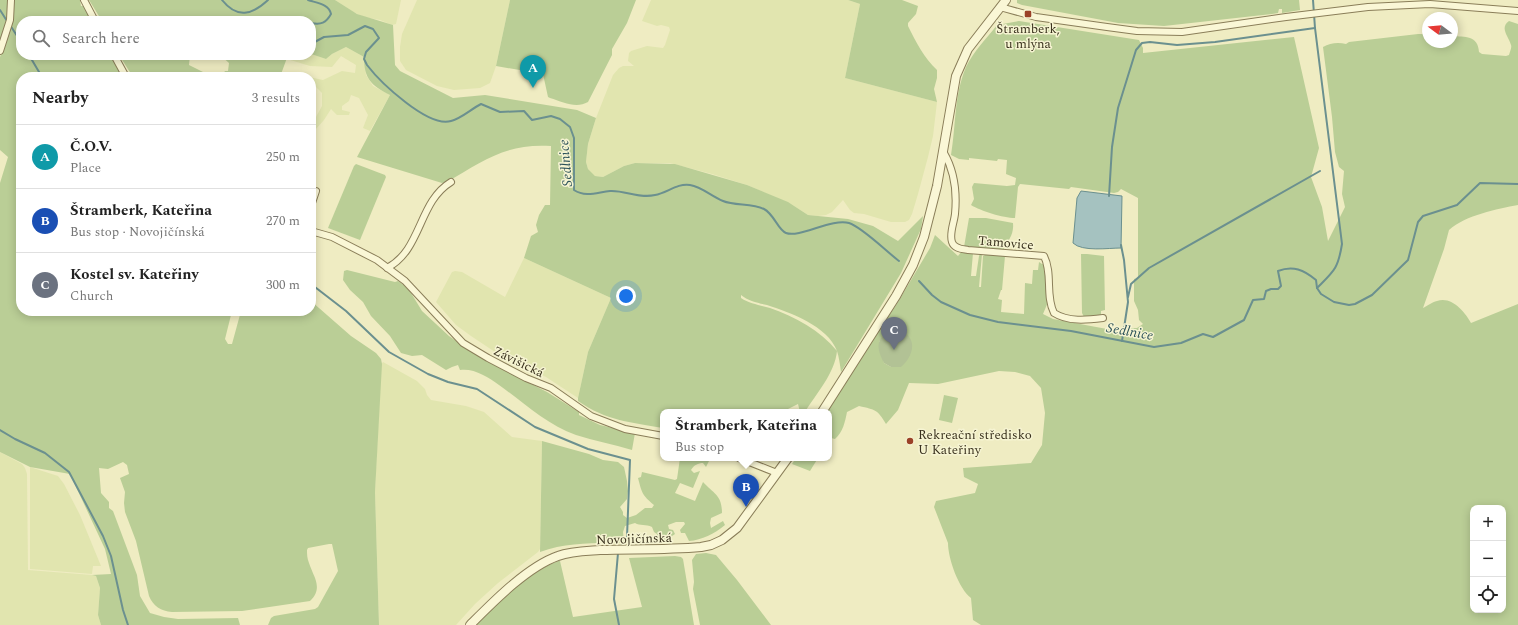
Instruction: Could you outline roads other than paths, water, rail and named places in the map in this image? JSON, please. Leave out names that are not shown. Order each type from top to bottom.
[{"type":"street","points":[[0,52],[10,20],[11,0]]},
{"type":"street","points":[[84,0],[92,16]]},
{"type":"street","points":[[824,409],[896,296],[913,265],[929,219],[944,153],[949,113],[959,68],[968,49],[1003,3],[1036,17],[1137,31],[1182,32],[1368,7],[1430,4],[1518,11]]},
{"type":"street","points":[[117,60],[123,72]]},
{"type":"street","name":"Tamovice","points":[[944,153],[951,166],[955,188],[955,214],[952,236],[954,246],[968,250],[1044,256],[1048,267],[1050,303],[1054,312],[1065,318],[1090,320],[1103,318]]},
{"type":"street","points":[[387,268],[393,265],[405,254],[433,199],[443,187],[452,182]]},
{"type":"street","name":"Závišická","points":[[316,233],[332,237],[377,260],[405,281],[463,344],[519,374],[551,388],[591,416],[625,429],[660,435]]},
{"type":"street","points":[[747,461],[777,473]]},
{"type":"street","name":"Novojičínská","points":[[470,625],[511,586],[526,574],[544,562],[559,555],[588,551],[700,547],[711,545],[722,540],[736,528],[785,461]]},
{"type":"water","points":[[1081,191],[1122,196],[1121,248],[1089,249],[1077,246],[1073,243],[1077,198]]},
{"type":"waterway","name":"Sedlnice","points":[[222,0],[233,10],[245,13],[256,9],[268,0]]},
{"type":"waterway","name":"Sedlnice","points":[[308,0],[319,3],[328,8],[330,11],[331,14],[323,23],[316,24]]},
{"type":"waterway","points":[[1313,0],[1315,28],[1342,244],[1337,264],[1328,277],[1317,288]]},
{"type":"waterway","points":[[0,10],[7,21]]},
{"type":"waterway","points":[[10,25],[16,34]]},
{"type":"waterway","name":"Sedlnice","points":[[316,41],[324,37],[348,35],[365,26],[373,29],[379,38],[366,52],[364,59],[367,65],[373,73],[393,92],[405,102],[430,118],[441,121],[455,120],[481,104],[500,112],[524,111],[532,120],[551,116],[560,119],[570,127],[574,138],[574,190],[583,194],[616,191],[649,196],[659,194],[681,185],[690,185],[728,203],[754,206],[764,209],[771,214],[781,229],[786,233],[799,233],[834,223],[849,223],[867,234],[899,261]]},
{"type":"waterway","points":[[1109,196],[1112,147],[1118,108],[1136,50],[1142,43],[1150,42],[1177,45],[1215,42],[1315,28]]},
{"type":"waterway","points":[[32,60],[39,72]]},
{"type":"waterway","points":[[1128,297],[1131,284],[1149,268],[1320,171]]},
{"type":"waterway","name":"Sedlnice","points":[[919,281],[941,302],[970,315],[998,322],[1071,331],[1154,347],[1181,343],[1203,334],[1213,337],[1244,320],[1253,300],[1264,299],[1266,291],[1278,289],[1281,286],[1278,271],[1283,269],[1289,268],[1303,271],[1316,280],[1317,288],[1321,294],[1334,302],[1349,305],[1355,304],[1372,295],[1408,260],[1418,222],[1423,216],[1457,205],[1480,183],[1518,184]]},
{"type":"waterway","points":[[1121,245],[1128,302],[1122,341]]},
{"type":"waterway","points":[[316,288],[346,311],[389,352],[428,374],[448,382],[477,389],[535,427],[588,449],[630,460],[627,537],[621,547]]},
{"type":"waterway","points":[[0,430],[45,453],[69,472],[103,536],[111,556],[123,610],[128,625]]},
{"type":"waterway","points":[[618,553],[614,599],[619,625]]},
{"type":"place","name":"Štramberk, u mlýna","points":[[1028,14]]},
{"type":"place","name":"Č.O.V.","points":[[533,88]]},
{"type":"place","name":"Kostel sv. Kateřiny","points":[[894,350]]},
{"type":"place","name":"Rekreační středisko U Kateřiny","points":[[910,441]]},
{"type":"place","name":"Štramberk, Kateřina","points":[[746,507]]}]
